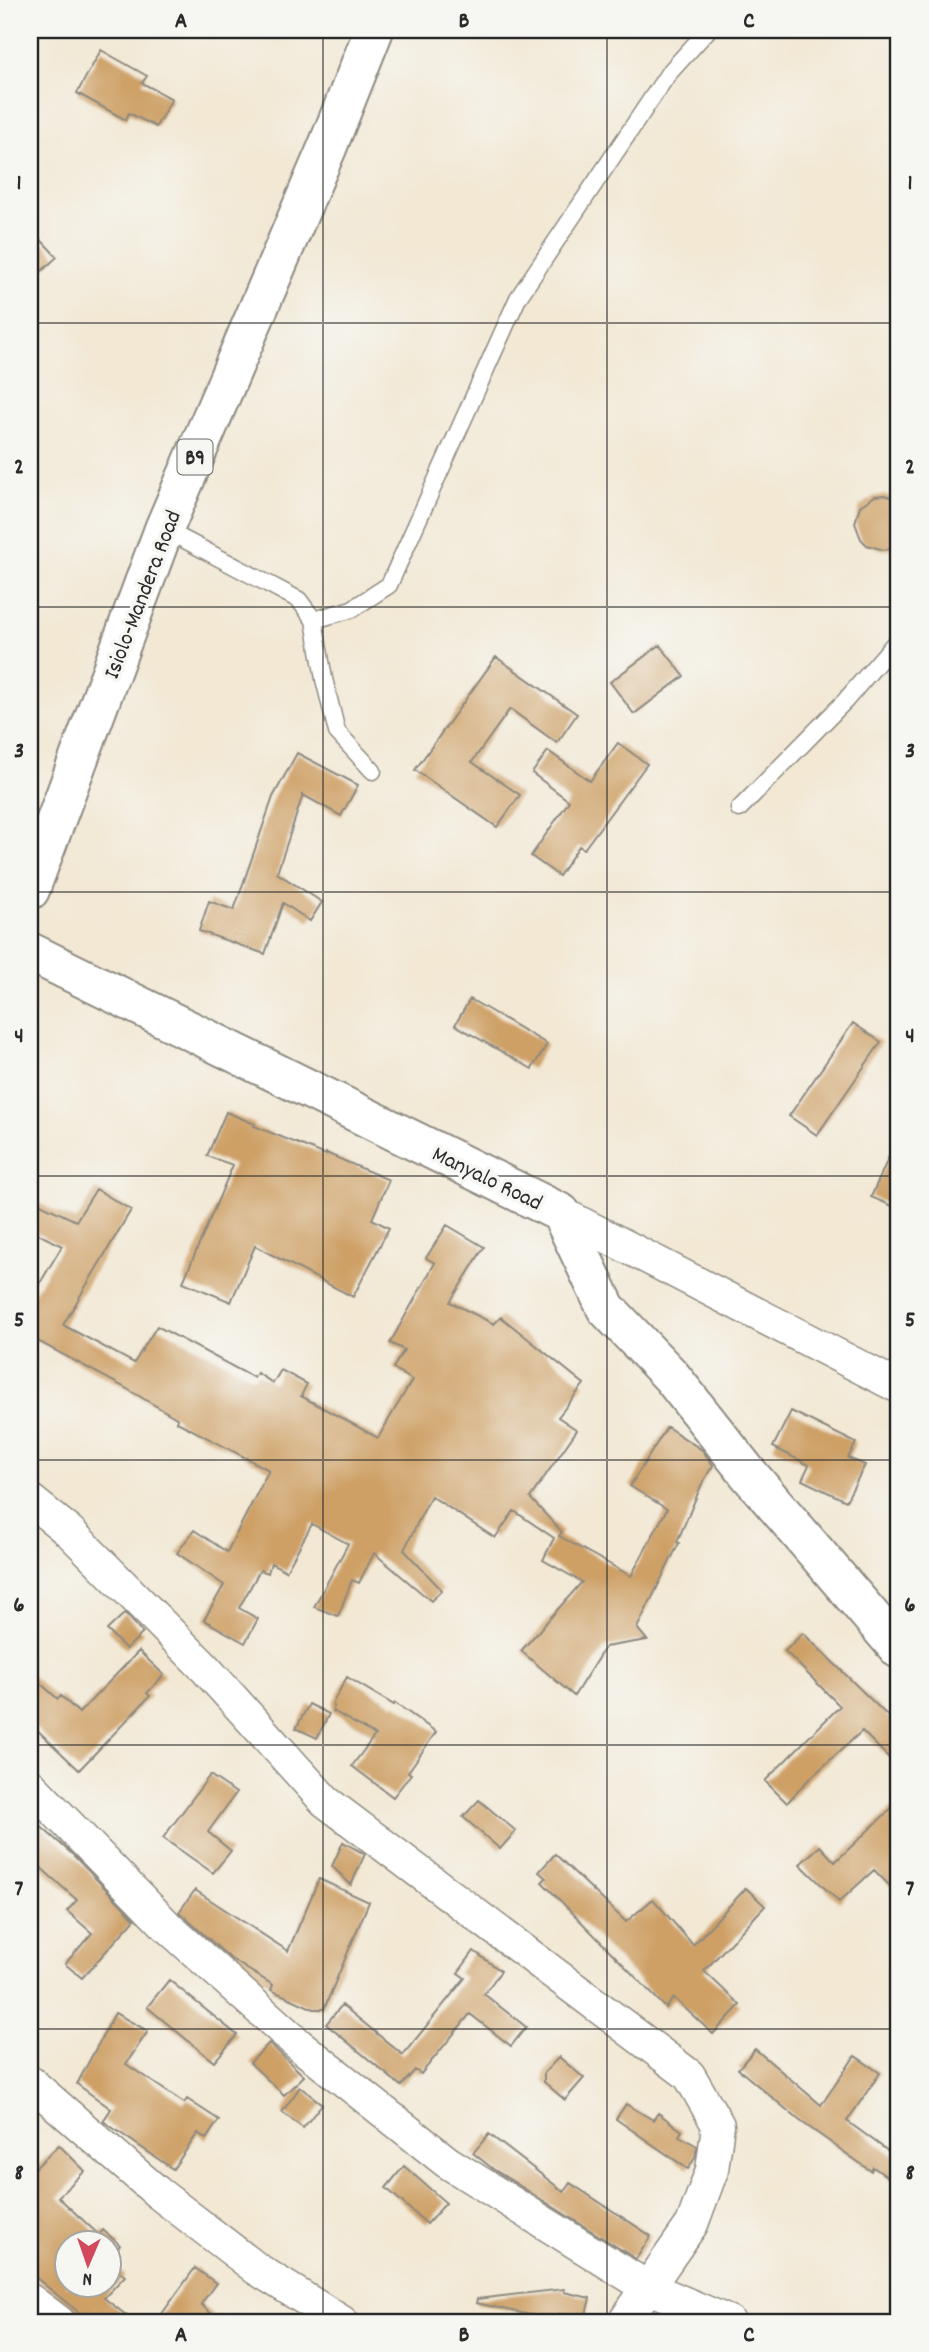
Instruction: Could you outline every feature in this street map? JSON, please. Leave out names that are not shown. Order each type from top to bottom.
[{"type":"main road","name":"Isiolo-Mandera Road","points":[[30,890],[164,529],[374,30]]},
{"type":"main road","name":"Manyalo Road","points":[[30,952],[562,1213],[606,1308],[671,1376],[747,1472],[899,1649]]},
{"type":"street","points":[[562,1213],[899,1387]]},
{"type":"street","points":[[30,1500],[71,1532],[204,1667],[325,1801],[689,2075],[718,2125],[712,2170],[692,2224],[624,2322]]},
{"type":"street","points":[[30,1785],[169,1928],[298,2044],[447,2162],[647,2287],[729,2322]]},
{"type":"street","points":[[30,2082],[177,2208],[257,2269],[342,2322]]},
{"type":"street","points":[[30,2300],[59,2322]]},
{"type":"lane","points":[[314,620],[352,609],[389,585],[518,298],[668,74],[708,30]]},
{"type":"lane","points":[[164,529],[299,600],[314,620],[337,732],[373,771]]},
{"type":"lane","points":[[739,809],[845,701],[899,638]]},
{"type":"building","points":[[101,50],[147,76],[142,83],[172,99],[156,127],[129,113],[126,120],[77,93]]},
{"type":"building","points":[[30,228],[57,257],[30,282]]},
{"type":"building","points":[[884,495],[899,499],[899,547],[884,550],[867,545],[861,539],[855,523],[860,506],[875,496]]},
{"type":"building","points":[[660,645],[684,676],[634,714],[610,682]]},
{"type":"building","points":[[496,657],[577,714],[557,743],[510,709],[472,762],[520,795],[497,827],[415,770]]},
{"type":"building","points":[[618,743],[647,764],[584,849],[579,846],[559,876],[531,856],[569,801],[532,773],[548,751],[590,781]]},
{"type":"building","points":[[297,753],[358,785],[341,816],[303,795],[277,873],[322,902],[310,921],[283,903],[265,954],[199,931],[209,901],[234,910],[273,797]]},
{"type":"building","points":[[470,999],[547,1044],[532,1069],[455,1025]]},
{"type":"building","points":[[853,1023],[881,1042],[817,1135],[789,1116]]},
{"type":"building","points":[[226,1112],[255,1124],[254,1126],[389,1180],[372,1219],[389,1228],[353,1297],[255,1246],[231,1302],[183,1282],[233,1165],[207,1156]]},
{"type":"building","points":[[899,1134],[899,1209],[871,1197]]},
{"type":"building","points":[[96,1189],[131,1210],[63,1325],[134,1363],[157,1326],[254,1378],[257,1373],[273,1383],[281,1370],[307,1384],[301,1396],[378,1438],[412,1380],[393,1368],[404,1350],[390,1343],[435,1263],[426,1258],[447,1225],[484,1247],[450,1302],[494,1324],[501,1317],[584,1384],[558,1417],[577,1430],[530,1498],[562,1532],[559,1536],[631,1576],[667,1509],[630,1486],[667,1427],[702,1450],[713,1465],[701,1486],[677,1542],[679,1543],[637,1628],[647,1640],[605,1647],[574,1696],[521,1651],[582,1582],[543,1560],[554,1538],[514,1511],[495,1538],[431,1496],[404,1550],[442,1590],[431,1601],[374,1553],[359,1583],[352,1580],[338,1616],[314,1607],[348,1544],[312,1524],[286,1571],[271,1563],[268,1573],[260,1570],[239,1608],[258,1619],[245,1643],[204,1620],[224,1585],[177,1553],[194,1530],[227,1552],[269,1470],[177,1422],[178,1419],[122,1386],[30,1337],[30,1300],[62,1246],[30,1230],[30,1199],[76,1221]]},
{"type":"building","points":[[791,1411],[856,1443],[848,1458],[865,1465],[846,1501],[802,1480],[809,1465],[773,1447]]},
{"type":"building","points":[[125,1613],[143,1633],[126,1649],[107,1630]]},
{"type":"building","points":[[803,1633],[899,1727],[899,1768],[862,1731],[787,1803],[765,1781],[840,1706],[785,1651]]},
{"type":"building","points":[[139,1651],[164,1675],[147,1693],[150,1696],[79,1770],[30,1723],[30,1674],[58,1699],[61,1696],[79,1713]]},
{"type":"building","points":[[347,1677],[394,1705],[395,1703],[436,1732],[408,1772],[411,1774],[393,1797],[352,1766],[375,1735],[333,1711],[333,1702]]},
{"type":"building","points":[[309,1704],[329,1714],[317,1738],[296,1728]]},
{"type":"building","points":[[210,1775],[236,1793],[208,1832],[231,1851],[213,1873],[163,1838]]},
{"type":"building","points":[[479,1800],[516,1831],[500,1849],[463,1817]]},
{"type":"building","points":[[899,1801],[899,1895],[874,1870],[839,1902],[800,1864],[820,1846],[835,1862]]},
{"type":"building","points":[[30,1817],[71,1853],[135,1919],[82,1978],[65,1964],[92,1933],[67,1911],[77,1900],[30,1858]]},
{"type":"building","points":[[343,1842],[365,1854],[351,1885],[332,1866]]},
{"type":"building","points":[[555,1854],[626,1922],[653,1899],[693,1945],[746,1888],[765,1906],[704,1971],[740,2005],[713,2034],[674,1998],[666,2008],[542,1882],[546,1878],[539,1872]]},
{"type":"building","points":[[319,1879],[369,1902],[324,2009],[314,2009],[271,1990],[273,1985],[231,1959],[179,1912],[195,1890],[288,1951]]},
{"type":"building","points":[[474,1951],[501,1971],[484,1994],[526,2027],[511,2046],[470,2014],[421,2074],[415,2070],[401,2086],[326,2024],[342,2005],[403,2055],[465,1978],[458,1973]]},
{"type":"building","points":[[169,1980],[237,2035],[214,2062],[147,2007]]},
{"type":"building","points":[[115,2013],[148,2031],[126,2064],[184,2103],[187,2099],[219,2120],[206,2139],[198,2133],[173,2169],[103,2121],[111,2109],[77,2084]]},
{"type":"building","points":[[269,2043],[304,2076],[284,2095],[250,2063]]},
{"type":"building","points":[[755,2049],[821,2105],[855,2056],[880,2073],[847,2121],[899,2159],[899,2185],[873,2167],[871,2171],[799,2120],[738,2069]]},
{"type":"building","points":[[559,2057],[584,2078],[565,2100],[544,2082],[544,2073]]},
{"type":"building","points":[[300,2087],[322,2104],[303,2128],[282,2112]]},
{"type":"building","points":[[626,2104],[653,2120],[658,2113],[682,2131],[679,2136],[697,2146],[695,2158],[688,2169],[616,2119]]},
{"type":"building","points":[[489,2134],[564,2192],[570,2183],[651,2236],[636,2259],[493,2169],[473,2153]]},
{"type":"building","points":[[59,2145],[85,2171],[58,2197],[94,2230],[52,2230],[52,2291],[30,2273],[30,2173]]},
{"type":"building","points":[[404,2166],[446,2203],[427,2224],[386,2188]]},
{"type":"building","points":[[195,2268],[216,2283],[201,2304],[220,2322],[156,2322]]},
{"type":"building","points":[[564,2289],[564,2292],[590,2298],[585,2319],[559,2314],[557,2321],[476,2303],[477,2299]]},
{"type":"building","points":[[64,2300],[107,2300],[135,2322],[91,2322]]}]
